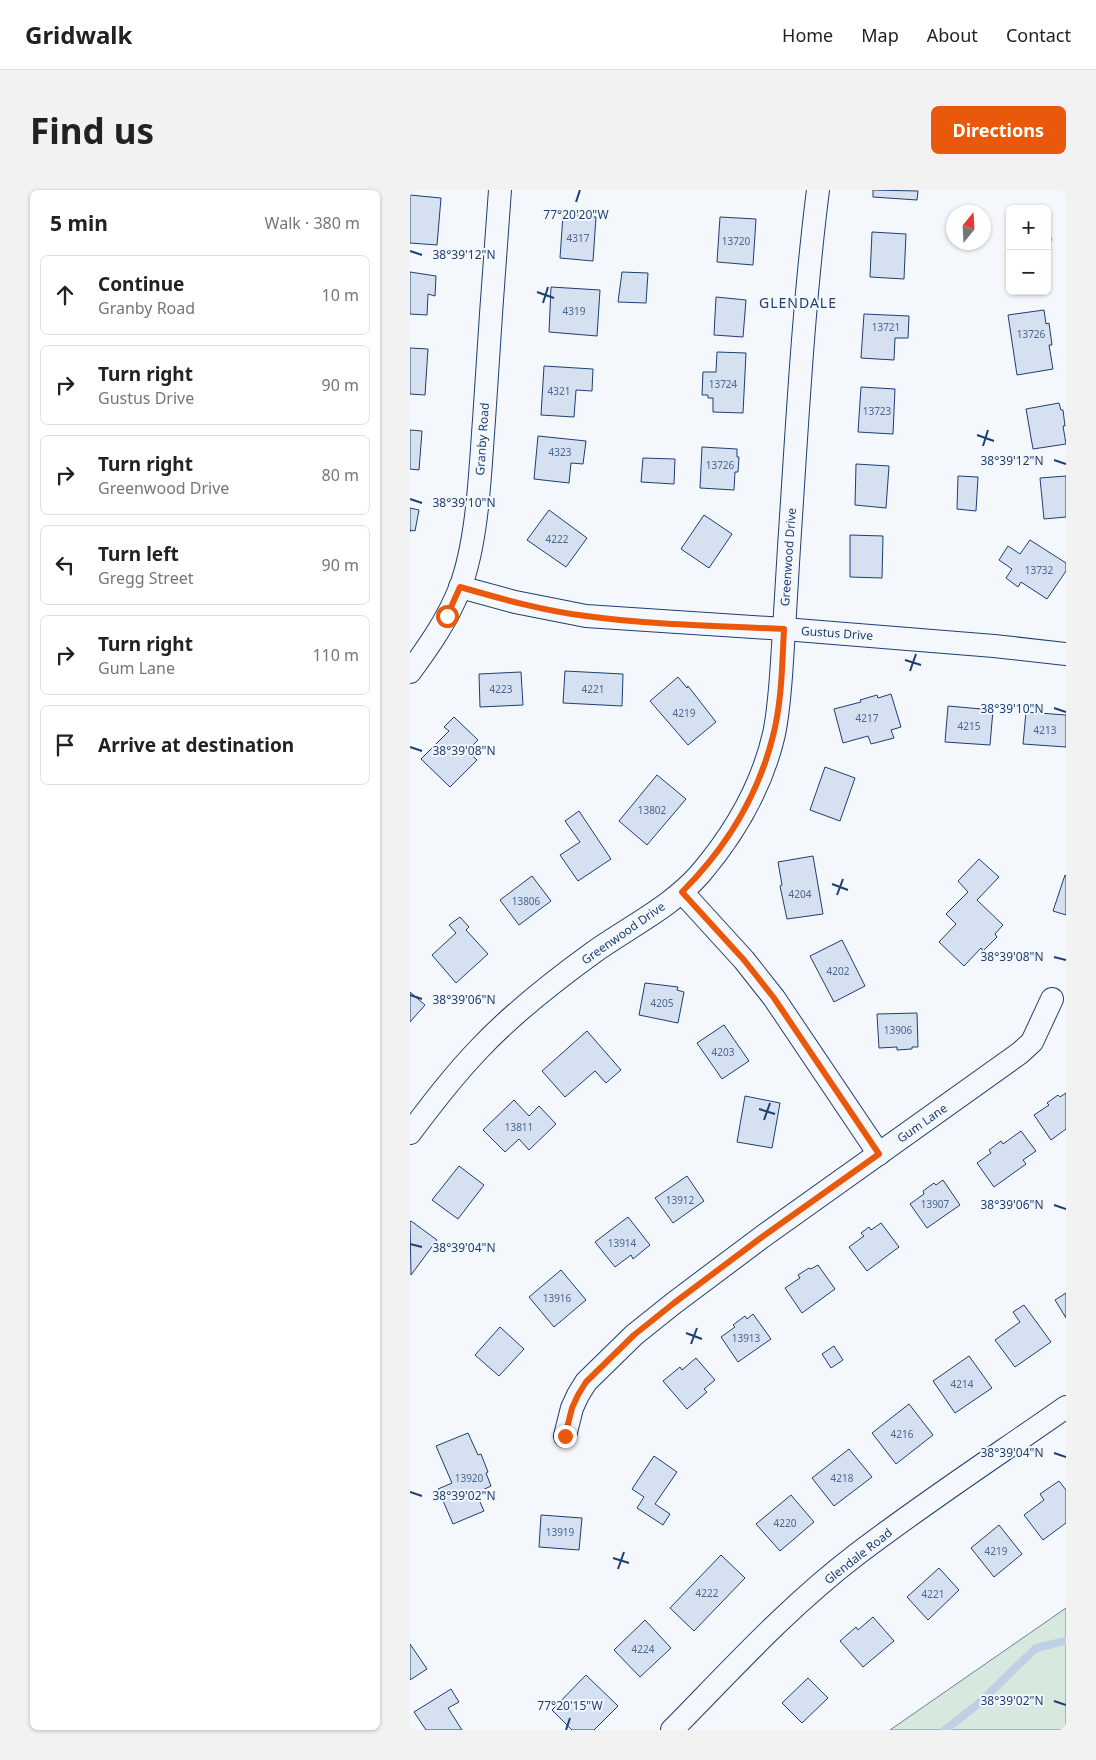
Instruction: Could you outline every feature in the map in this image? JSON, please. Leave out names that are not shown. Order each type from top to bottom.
[{"type":"street","name":"Granby Road","points":[[410,672],[435,637],[447,616],[460,587],[471,545],[479,485],[500,190]]},
{"type":"street","name":"Greenwood Drive","points":[[410,1133],[446,1086],[482,1046],[536,996],[595,951],[682,892],[698,876],[724,844],[742,815],[760,776],[773,735],[780,692],[811,247],[818,190]]},
{"type":"street","name":"Gustus Drive","points":[[460,587],[516,602],[586,616],[784,629],[994,646],[1066,654]]},
{"type":"street","points":[[682,892],[744,960],[774,998],[879,1154]]},
{"type":"street","name":"Gum Lane","points":[[565,1436],[575,1402],[586,1382],[628,1340],[762,1237],[1020,1053],[1032,1042],[1052,999]]},
{"type":"street","name":"Glendale Road","points":[[672,1730],[789,1612],[855,1556],[1066,1407]]},
{"type":"shaded area","points":[[1066,1608],[1066,1730],[890,1730]]},
{"type":"building","points":[[873,190],[918,191],[917,200],[873,197]]},
{"type":"building","points":[[410,195],[441,198],[437,245],[410,243]]},
{"type":"building","points":[[563,215],[596,217],[593,261],[560,258]]},
{"type":"building","points":[[720,217],[756,219],[753,265],[717,262]]},
{"type":"building","points":[[872,232],[906,234],[904,279],[870,277]]},
{"type":"building","points":[[410,272],[436,276],[435,296],[428,294],[427,315],[410,314]]},
{"type":"building","points":[[622,272],[648,273],[646,303],[618,302]]},
{"type":"building","points":[[551,287],[600,290],[597,336],[549,332]]},
{"type":"building","points":[[716,297],[746,300],[743,337],[714,335]]},
{"type":"building","points":[[1044,310],[1046,324],[1049,323],[1052,345],[1049,345],[1053,369],[1017,375],[1008,315]]},
{"type":"building","points":[[864,314],[909,316],[908,338],[895,338],[894,360],[861,358]]},
{"type":"building","points":[[410,348],[428,349],[425,395],[410,394]]},
{"type":"building","points":[[717,352],[746,353],[743,413],[713,412],[713,398],[708,398],[708,395],[702,395],[703,372],[716,372]]},
{"type":"building","points":[[544,366],[593,369],[592,391],[576,390],[574,417],[541,415]]},
{"type":"building","points":[[861,387],[895,389],[893,434],[858,432]]},
{"type":"building","points":[[1059,403],[1061,410],[1063,410],[1066,444],[1033,449],[1026,409]]},
{"type":"building","points":[[410,430],[422,431],[419,470],[410,469]]},
{"type":"building","points":[[538,436],[586,441],[583,464],[571,463],[569,483],[534,479]]},
{"type":"building","points":[[702,447],[737,449],[737,457],[739,457],[738,472],[735,472],[734,490],[700,488]]},
{"type":"building","points":[[643,458],[675,459],[674,484],[641,482]]},
{"type":"building","points":[[856,464],[889,466],[886,508],[855,505]]},
{"type":"building","points":[[958,476],[978,477],[976,511],[957,509]]},
{"type":"building","points":[[1066,476],[1066,517],[1044,519],[1040,478]]},
{"type":"building","points":[[410,508],[419,510],[415,531],[410,530]]},
{"type":"building","points":[[549,510],[587,538],[566,567],[527,540]]},
{"type":"building","points":[[704,515],[732,534],[709,568],[681,549]]},
{"type":"building","points":[[850,535],[883,536],[882,578],[850,577]]},
{"type":"building","points":[[1030,540],[1066,563],[1066,571],[1047,599],[1021,582],[1018,587],[1006,578],[1012,569],[999,560],[1008,546],[1020,554]]},
{"type":"building","points":[[565,671],[623,674],[622,706],[563,703]]},
{"type":"building","points":[[521,672],[523,705],[480,707],[479,674]]},
{"type":"building","points":[[678,677],[687,688],[688,686],[716,722],[688,745],[650,701]]},
{"type":"building","points":[[891,694],[901,727],[891,730],[894,738],[871,744],[868,736],[843,743],[834,709],[861,702],[860,700],[877,695],[878,698]]},
{"type":"building","points":[[948,706],[993,710],[990,745],[945,742]]},
{"type":"building","points":[[1026,712],[1066,715],[1066,747],[1023,744]]},
{"type":"building","points":[[454,717],[478,740],[467,751],[477,760],[450,787],[421,759],[449,731],[444,727]]},
{"type":"building","points":[[825,767],[855,778],[840,821],[810,810]]},
{"type":"building","points":[[657,775],[686,799],[647,845],[619,821]]},
{"type":"building","points":[[579,811],[611,859],[578,881],[560,855],[580,842],[565,821]]},
{"type":"building","points":[[813,856],[823,914],[787,919],[780,886],[782,885],[778,862]]},
{"type":"building","points":[[979,859],[999,877],[977,900],[1003,925],[995,934],[997,937],[983,951],[981,948],[964,966],[939,942],[956,924],[946,914],[968,892],[958,881]]},
{"type":"building","points":[[532,876],[551,901],[519,925],[500,900]]},
{"type":"building","points":[[1066,876],[1066,915],[1053,911]]},
{"type":"building","points":[[460,917],[469,927],[466,930],[488,954],[456,983],[432,955],[456,933],[449,925]]},
{"type":"building","points":[[842,940],[865,986],[834,1002],[810,956]]},
{"type":"building","points":[[645,983],[678,987],[677,990],[684,992],[678,1023],[639,1015]]},
{"type":"building","points":[[410,992],[425,1005],[410,1022]]},
{"type":"building","points":[[917,1013],[918,1047],[897,1050],[897,1047],[879,1048],[877,1014]]},
{"type":"building","points":[[724,1025],[749,1061],[722,1079],[697,1043]]},
{"type":"building","points":[[587,1031],[621,1070],[606,1083],[595,1071],[565,1097],[542,1071]]},
{"type":"building","points":[[1066,1093],[1066,1129],[1051,1140],[1034,1115],[1049,1105],[1047,1103],[1058,1095],[1060,1097]]},
{"type":"building","points":[[745,1096],[780,1103],[772,1148],[737,1142]]},
{"type":"building","points":[[514,1100],[529,1116],[539,1106],[556,1124],[529,1150],[519,1139],[505,1152],[483,1130]]},
{"type":"building","points":[[1021,1131],[1036,1151],[1023,1160],[1026,1164],[994,1187],[977,1163],[991,1153],[989,1150],[1001,1141],[1003,1144]]},
{"type":"building","points":[[459,1166],[484,1185],[458,1219],[432,1200]]},
{"type":"building","points":[[687,1176],[704,1201],[673,1223],[655,1198]]},
{"type":"building","points":[[943,1180],[960,1205],[927,1228],[910,1204],[924,1194],[923,1191],[934,1183],[936,1185]]},
{"type":"building","points":[[628,1217],[650,1245],[633,1259],[631,1255],[615,1267],[595,1242]]},
{"type":"building","points":[[410,1222],[437,1240],[411,1275]]},
{"type":"building","points":[[881,1223],[899,1247],[867,1271],[849,1247],[864,1236],[861,1233],[869,1227],[871,1230]]},
{"type":"building","points":[[818,1265],[835,1289],[802,1313],[785,1288],[800,1278],[798,1275]]},
{"type":"building","points":[[561,1270],[586,1300],[554,1327],[529,1297]]},
{"type":"building","points":[[1066,1293],[1066,1318],[1055,1300]]},
{"type":"building","points":[[1024,1305],[1051,1342],[1015,1367],[995,1340],[1020,1322],[1013,1312]]},
{"type":"building","points":[[753,1314],[771,1339],[738,1362],[721,1337],[735,1327],[733,1325],[745,1316],[747,1319]]},
{"type":"building","points":[[500,1327],[524,1349],[499,1376],[475,1355]]},
{"type":"building","points":[[834,1346],[843,1360],[831,1368],[822,1354]]},
{"type":"building","points":[[969,1356],[992,1388],[955,1413],[933,1381]]},
{"type":"building","points":[[696,1358],[715,1380],[704,1389],[707,1392],[687,1409],[663,1381],[680,1367],[682,1370]]},
{"type":"building","points":[[909,1404],[933,1435],[896,1464],[872,1433]]},
{"type":"building","points":[[468,1433],[478,1455],[481,1454],[491,1486],[476,1493],[484,1511],[453,1524],[438,1489],[452,1483],[436,1446]]},
{"type":"building","points":[[849,1449],[872,1477],[834,1506],[812,1478]]},
{"type":"building","points":[[654,1456],[677,1472],[655,1504],[670,1514],[663,1525],[637,1508],[644,1497],[632,1489]]},
{"type":"building","points":[[1059,1481],[1066,1490],[1066,1523],[1043,1540],[1024,1515],[1044,1500],[1040,1494]]},
{"type":"building","points":[[791,1495],[814,1522],[780,1551],[756,1524]]},
{"type":"building","points":[[541,1515],[582,1518],[579,1550],[539,1547]]},
{"type":"building","points":[[999,1525],[1022,1554],[994,1577],[971,1548]]},
{"type":"building","points":[[721,1555],[745,1578],[694,1631],[670,1608]]},
{"type":"building","points":[[939,1568],[959,1590],[928,1620],[907,1597]]},
{"type":"building","points":[[873,1617],[894,1641],[863,1667],[840,1641],[856,1627],[858,1630]]},
{"type":"building","points":[[645,1620],[671,1648],[640,1677],[614,1650]]},
{"type":"building","points":[[410,1644],[427,1669],[410,1680]]},
{"type":"building","points":[[586,1675],[618,1706],[594,1730],[572,1730],[552,1710]]},
{"type":"building","points":[[808,1678],[828,1698],[802,1723],[782,1703]]},
{"type":"building","points":[[451,1689],[459,1702],[448,1708],[462,1730],[426,1730],[414,1712]]},
{"type":"waterway","points":[[945,1730],[978,1704],[1036,1648],[1066,1641]]},
{"type":"district","name":"GLENDALE","points":[[798,302]]},
{"type":"route","points":[[447,616],[460,587],[516,602],[586,616],[784,629],[780,692],[773,735],[760,776],[742,815],[724,844],[698,876],[682,892],[720,932],[774,998],[879,1154],[762,1237],[634,1335],[586,1382],[572,1408],[565,1436]]}]
